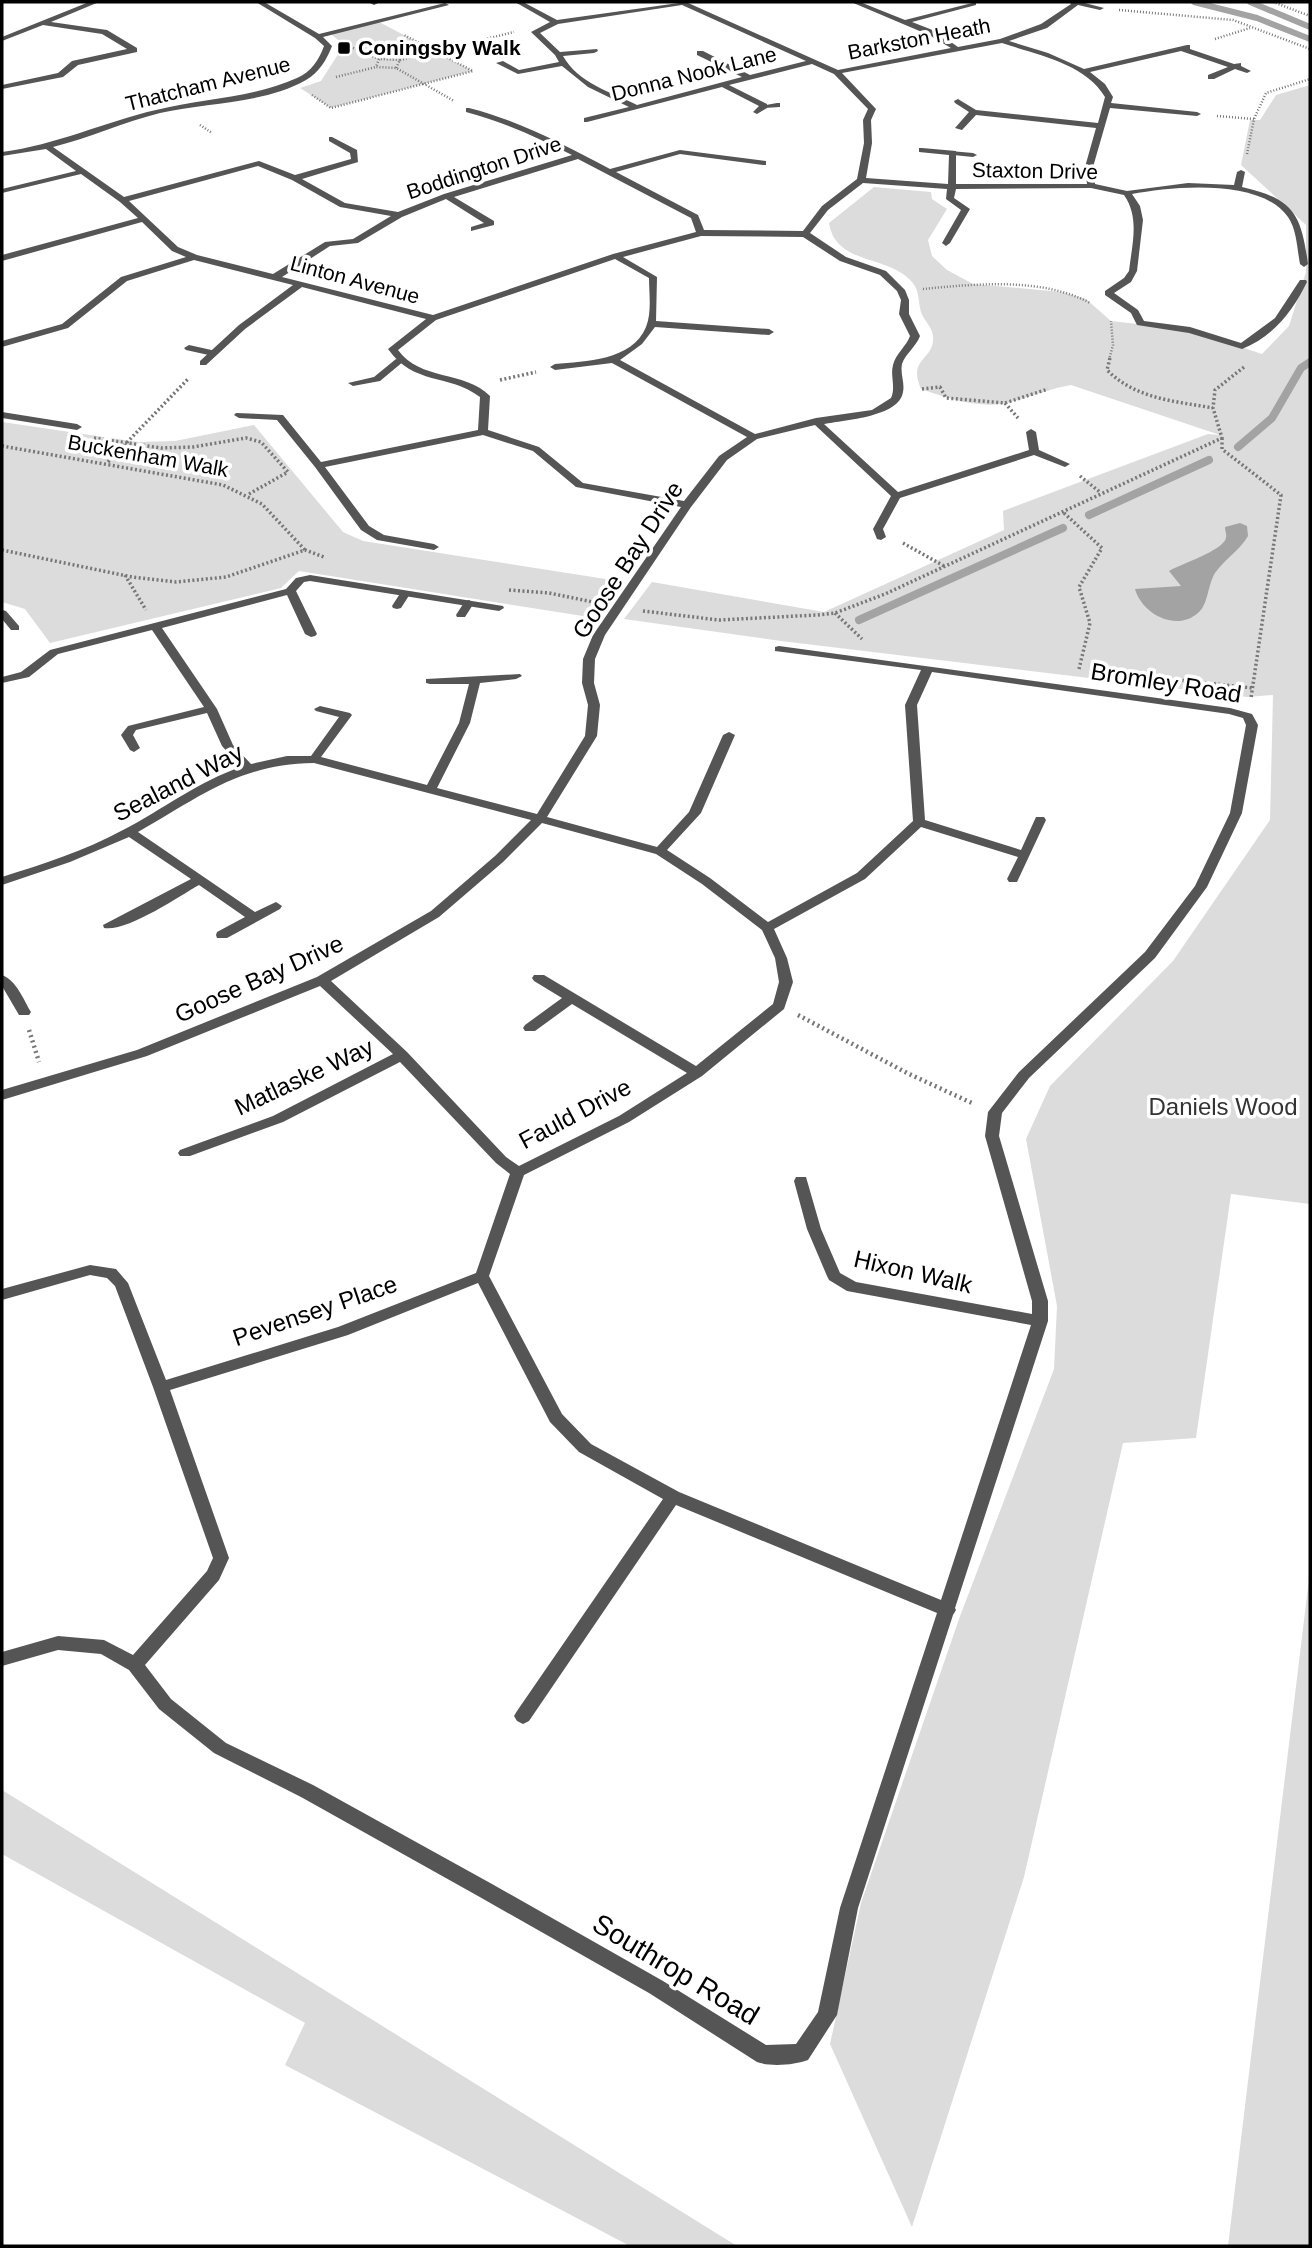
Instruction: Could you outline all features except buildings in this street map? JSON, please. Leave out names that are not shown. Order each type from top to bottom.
[{"type":"street","points":[[2,39],[91,2]]},
{"type":"street","name":"Thatcham Avenue","points":[[2,154],[49,148],[143,116],[237,98],[304,78],[324,58],[328,46],[318,36],[259,2]]},
{"type":"street","points":[[518,2],[556,22]]},
{"type":"street","points":[[634,106],[602,92],[562,64],[558,54],[535,32],[556,22],[682,2],[837,72],[872,109],[867,120],[868,143],[861,180],[825,208],[805,234],[843,259],[883,273],[901,290],[905,300],[904,314],[915,336],[912,346],[899,359],[897,373],[901,385]]},
{"type":"street","points":[[854,2],[932,33],[958,50]]},
{"type":"street","points":[[905,22],[973,3]]},
{"type":"street","points":[[1075,3],[1100,8]]},
{"type":"street","name":"Barkston Heath","points":[[837,72],[1002,41],[1044,26],[1075,3]]},
{"type":"street","points":[[318,36],[445,5]]},
{"type":"street","points":[[2,87],[60,75],[75,64],[134,50],[104,32],[43,23]]},
{"type":"street","points":[[1002,41],[1085,71],[1106,88],[1108,104],[1089,167],[1091,186]]},
{"type":"street","points":[[1085,71],[1184,48],[1235,67],[1246,67]]},
{"type":"street","points":[[558,54],[594,51]]},
{"type":"street","points":[[705,58],[749,78]]},
{"type":"street","name":"Donna Nook Lane","points":[[587,120],[810,62]]},
{"type":"street","points":[[500,63],[518,72]]},
{"type":"street","points":[[510,78],[518,72],[562,64]]},
{"type":"street","points":[[1211,78],[1235,67]]},
{"type":"street","points":[[723,85],[760,109],[777,105]]},
{"type":"street","points":[[958,101],[974,112],[1101,126]]},
{"type":"street","points":[[1108,104],[1197,116],[1202,102]]},
{"type":"street","points":[[469,110],[513,123],[695,217],[701,233]]},
{"type":"street","points":[[959,128],[974,112]]},
{"type":"street","points":[[295,178],[355,160],[354,152],[332,139]]},
{"type":"street","name":"Linton Avenue","points":[[49,148],[123,200],[174,249],[194,257],[299,285],[433,318],[616,256],[701,233],[805,234]]},
{"type":"street","points":[[922,150],[973,155]]},
{"type":"street","points":[[608,172],[680,152],[763,163]]},
{"type":"street","points":[[946,243],[966,209],[950,199],[953,153]]},
{"type":"street","name":"Boddington Drive","points":[[123,200],[259,163],[295,178],[343,205],[399,215],[447,196],[578,156]]},
{"type":"street","points":[[2,191],[81,172]]},
{"type":"street","points":[[1237,189],[1241,172]]},
{"type":"street","name":"Staxton Drive","points":[[861,180],[952,187],[1091,186],[1127,194],[1136,206],[1139,220],[1133,271],[1128,280],[1108,293],[1135,312]]},
{"type":"street","points":[[1127,194],[1145,189],[1186,186],[1237,189],[1263,195],[1290,213],[1299,231],[1304,264]]},
{"type":"street","points":[[447,196],[491,223],[474,229]]},
{"type":"street","points":[[275,277],[328,244],[355,241],[399,215]]},
{"type":"street","points":[[2,258],[141,220]]},
{"type":"street","points":[[555,368],[613,360],[642,342],[654,324],[653,277],[616,256]]},
{"type":"street","points":[[2,344],[65,326],[124,279],[194,257]]},
{"type":"street","points":[[1135,312],[1140,323],[1190,330],[1242,346],[1271,330],[1290,308],[1303,282]]},
{"type":"street","points":[[203,363],[213,352],[299,285]]},
{"type":"street","points":[[433,318],[393,349],[399,361],[408,368],[475,386],[485,396],[483,432]]},
{"type":"street","points":[[654,324],[769,332]]},
{"type":"street","points":[[189,348],[213,352]]},
{"type":"street","points":[[613,360],[754,437]]},
{"type":"street","points":[[361,394],[399,361]]},
{"type":"street","points":[[353,383],[377,379]]},
{"type":"street","name":"Goose Bay Drive","points":[[2,1095],[142,1053],[322,980],[435,914],[499,859],[541,817],[591,736],[594,705],[588,683],[589,659],[598,635],[687,505],[723,458],[754,437],[816,421],[882,409],[897,398],[901,385]]},
{"type":"street","points":[[2,415],[77,427]]},
{"type":"street","points":[[239,415],[281,417],[365,528],[382,538],[434,547]]},
{"type":"street","points":[[816,421],[896,496]]},
{"type":"street","points":[[319,465],[483,432],[536,450],[580,485],[687,505]]},
{"type":"street","points":[[1031,432],[1034,452]]},
{"type":"street","points":[[879,533],[896,496],[1034,452],[1065,464]]},
{"type":"street","points":[[2,680],[25,675],[54,652],[290,591],[300,580],[310,578],[499,608]]},
{"type":"street","points":[[290,591],[311,634]]},
{"type":"street","points":[[397,606],[405,594]]},
{"type":"street","points":[[461,615],[469,603]]},
{"type":"street","points":[[2,613],[15,628]]},
{"type":"street","points":[[155,625],[211,709],[228,746],[248,766]]},
{"type":"street","name":"Bromley Road","points":[[779,649],[1230,710],[1248,716],[1252,725],[1236,814],[1201,887],[1150,955],[1024,1075],[995,1112]]},
{"type":"street","points":[[919,822],[911,705],[928,668]]},
{"type":"street","points":[[430,681],[516,676]]},
{"type":"street","points":[[431,789],[453,752],[473,700],[475,680]]},
{"type":"street","points":[[134,748],[127,735],[132,728],[211,709]]},
{"type":"street","points":[[314,759],[346,715],[320,709]]},
{"type":"street","points":[[660,851],[695,813],[729,735]]},
{"type":"street","name":"Sealand Way","points":[[2,881],[76,858],[130,832],[165,808],[248,766],[284,758],[314,759],[541,817]]},
{"type":"street","points":[[541,817],[660,851],[706,881],[767,928],[781,958],[786,982],[779,1006]]},
{"type":"street","points":[[1013,879],[1040,820]]},
{"type":"street","points":[[919,822],[1025,855]]},
{"type":"street","points":[[767,928],[861,876],[919,822]]},
{"type":"street","points":[[130,832],[254,917]]},
{"type":"street","points":[[108,925],[125,920],[199,880]]},
{"type":"street","points":[[222,935],[276,906]]},
{"type":"street","points":[[539,978],[697,1073]]},
{"type":"street","points":[[2,979],[11,988],[24,1012]]},
{"type":"street","name":"Matlaske Way","points":[[322,980],[402,1055],[502,1160],[518,1172]]},
{"type":"street","points":[[530,1028],[571,998]]},
{"type":"street","name":"Fauld Drive","points":[[482,1276],[518,1172],[625,1119],[697,1073],[779,1006]]},
{"type":"street","name":"Matlaske Way","points":[[185,1153],[278,1119],[402,1055]]},
{"type":"street","points":[[482,1276],[556,1418],[584,1448],[673,1497],[948,1610],[1040,1321],[1040,1301],[992,1136],[995,1112]]},
{"type":"street","name":"Hixon Walk","points":[[801,1181],[814,1229],[834,1276],[852,1287],[1040,1321]]},
{"type":"street","points":[[2,1294],[90,1270],[111,1273],[121,1283],[221,1558],[213,1575],[135,1665],[104,1647],[58,1643],[2,1659]]},
{"type":"street","name":"Pevensey Place","points":[[161,1387],[343,1331],[482,1276]]},
{"type":"street","points":[[523,1716],[673,1497]]},
{"type":"street","name":"Southrop Road","points":[[135,1665],[165,1704],[220,1748],[307,1791],[485,1890],[656,1987],[764,2055],[801,2053],[827,2015],[849,1908],[948,1610]]},
{"type":"path","points":[[1273,2],[1310,16]]},
{"type":"path","points":[[1100,8],[1233,20],[1310,49]]},
{"type":"path","points":[[311,94],[331,108],[473,71],[379,22]]},
{"type":"path","points":[[469,110],[396,68],[374,65],[379,59],[400,60],[556,22]]},
{"type":"path","points":[[1184,48],[1252,27]]},
{"type":"path","points":[[396,68],[400,60]]},
{"type":"path","points":[[1197,116],[1254,119]]},
{"type":"path","points":[[901,290],[973,284],[1073,295]]},
{"type":"path","points":[[1135,312],[1111,321],[1113,345],[1107,370],[1118,383],[1139,394],[1213,408]]},
{"type":"path","points":[[107,463],[203,363]]},
{"type":"path","points":[[475,386],[555,368]]},
{"type":"path","points":[[901,385],[921,389],[940,387],[946,398],[1005,403],[1048,389]]},
{"type":"path","points":[[1222,438],[1222,450],[1281,495],[1253,688]]},
{"type":"path","points":[[125,443],[162,448],[193,447],[246,439],[261,442],[288,472]]},
{"type":"path","name":"Buckenham Walk","points":[[2,446],[205,480],[249,494],[274,510],[306,550],[326,558]]},
{"type":"path","points":[[249,494],[288,472],[319,465]]},
{"type":"path","points":[[1064,513],[1102,548],[1079,587],[1090,623],[1079,669]]},
{"type":"path","points":[[879,533],[945,566]]},
{"type":"path","points":[[2,550],[177,583],[219,578],[306,550]]},
{"type":"path","points":[[125,574],[155,625]]},
{"type":"path","points":[[779,1006],[856,1043],[938,1090],[995,1112]]},
{"type":"path","points":[[24,1012],[46,1083]]},
{"type":"green space","points":[[379,22],[473,71],[331,108],[300,88],[321,81],[344,45],[331,34]]},
{"type":"green space","name":"Daniels Wood","points":[[1310,85],[1310,1204],[1231,1194],[1196,1438],[1123,1443],[1024,1877],[912,2227],[830,2044],[861,1903],[959,1619],[1054,1369],[1057,1306],[1026,1139],[1050,1086],[1173,961],[1270,820],[1273,695],[1247,697],[781,641],[624,619],[652,582],[824,612],[1004,530],[1003,511],[1208,434],[1220,435],[1071,385],[1007,403],[985,405],[963,402],[921,389],[917,371],[930,350],[933,336],[921,312],[915,285],[902,273],[852,253],[842,246],[834,237],[829,223],[874,187],[931,192],[932,199],[947,209],[928,240],[932,256],[947,270],[973,284],[1062,292],[1086,299],[1111,321],[1190,330],[1262,354],[1289,326],[1306,272],[1306,225],[1241,165],[1250,120],[1260,120],[1276,95]]},
{"type":"green space","points":[[2,422],[138,442],[175,441],[254,425],[343,532],[363,541],[612,580],[589,617],[299,571],[281,588],[50,643],[25,609],[2,602]]},
{"type":"green space","points":[[1310,1571],[1310,2246],[1228,2246]]},
{"type":"green space","points":[[2,1790],[737,2246],[630,2246],[285,2065],[305,2023],[2,1854]]},
{"type":"shaded area","points":[[1240,523],[1247,526],[1248,536],[1215,573],[1199,612],[1181,621],[1171,621],[1161,618],[1145,606],[1135,589],[1181,586],[1169,571],[1218,547],[1226,538],[1225,527]]},
{"type":"waterway","points":[[1194,2],[1257,18],[1310,39]]},
{"type":"waterway","points":[[1250,2],[1310,27]]},
{"type":"waterway","points":[[1238,447],[1272,418],[1301,368],[1310,362]]},
{"type":"waterway","points":[[1089,515],[1209,460]]},
{"type":"waterway","points":[[859,620],[1063,528]]},
{"type":"place","name":"Coningsby Walk","points":[[344,48]]}]
